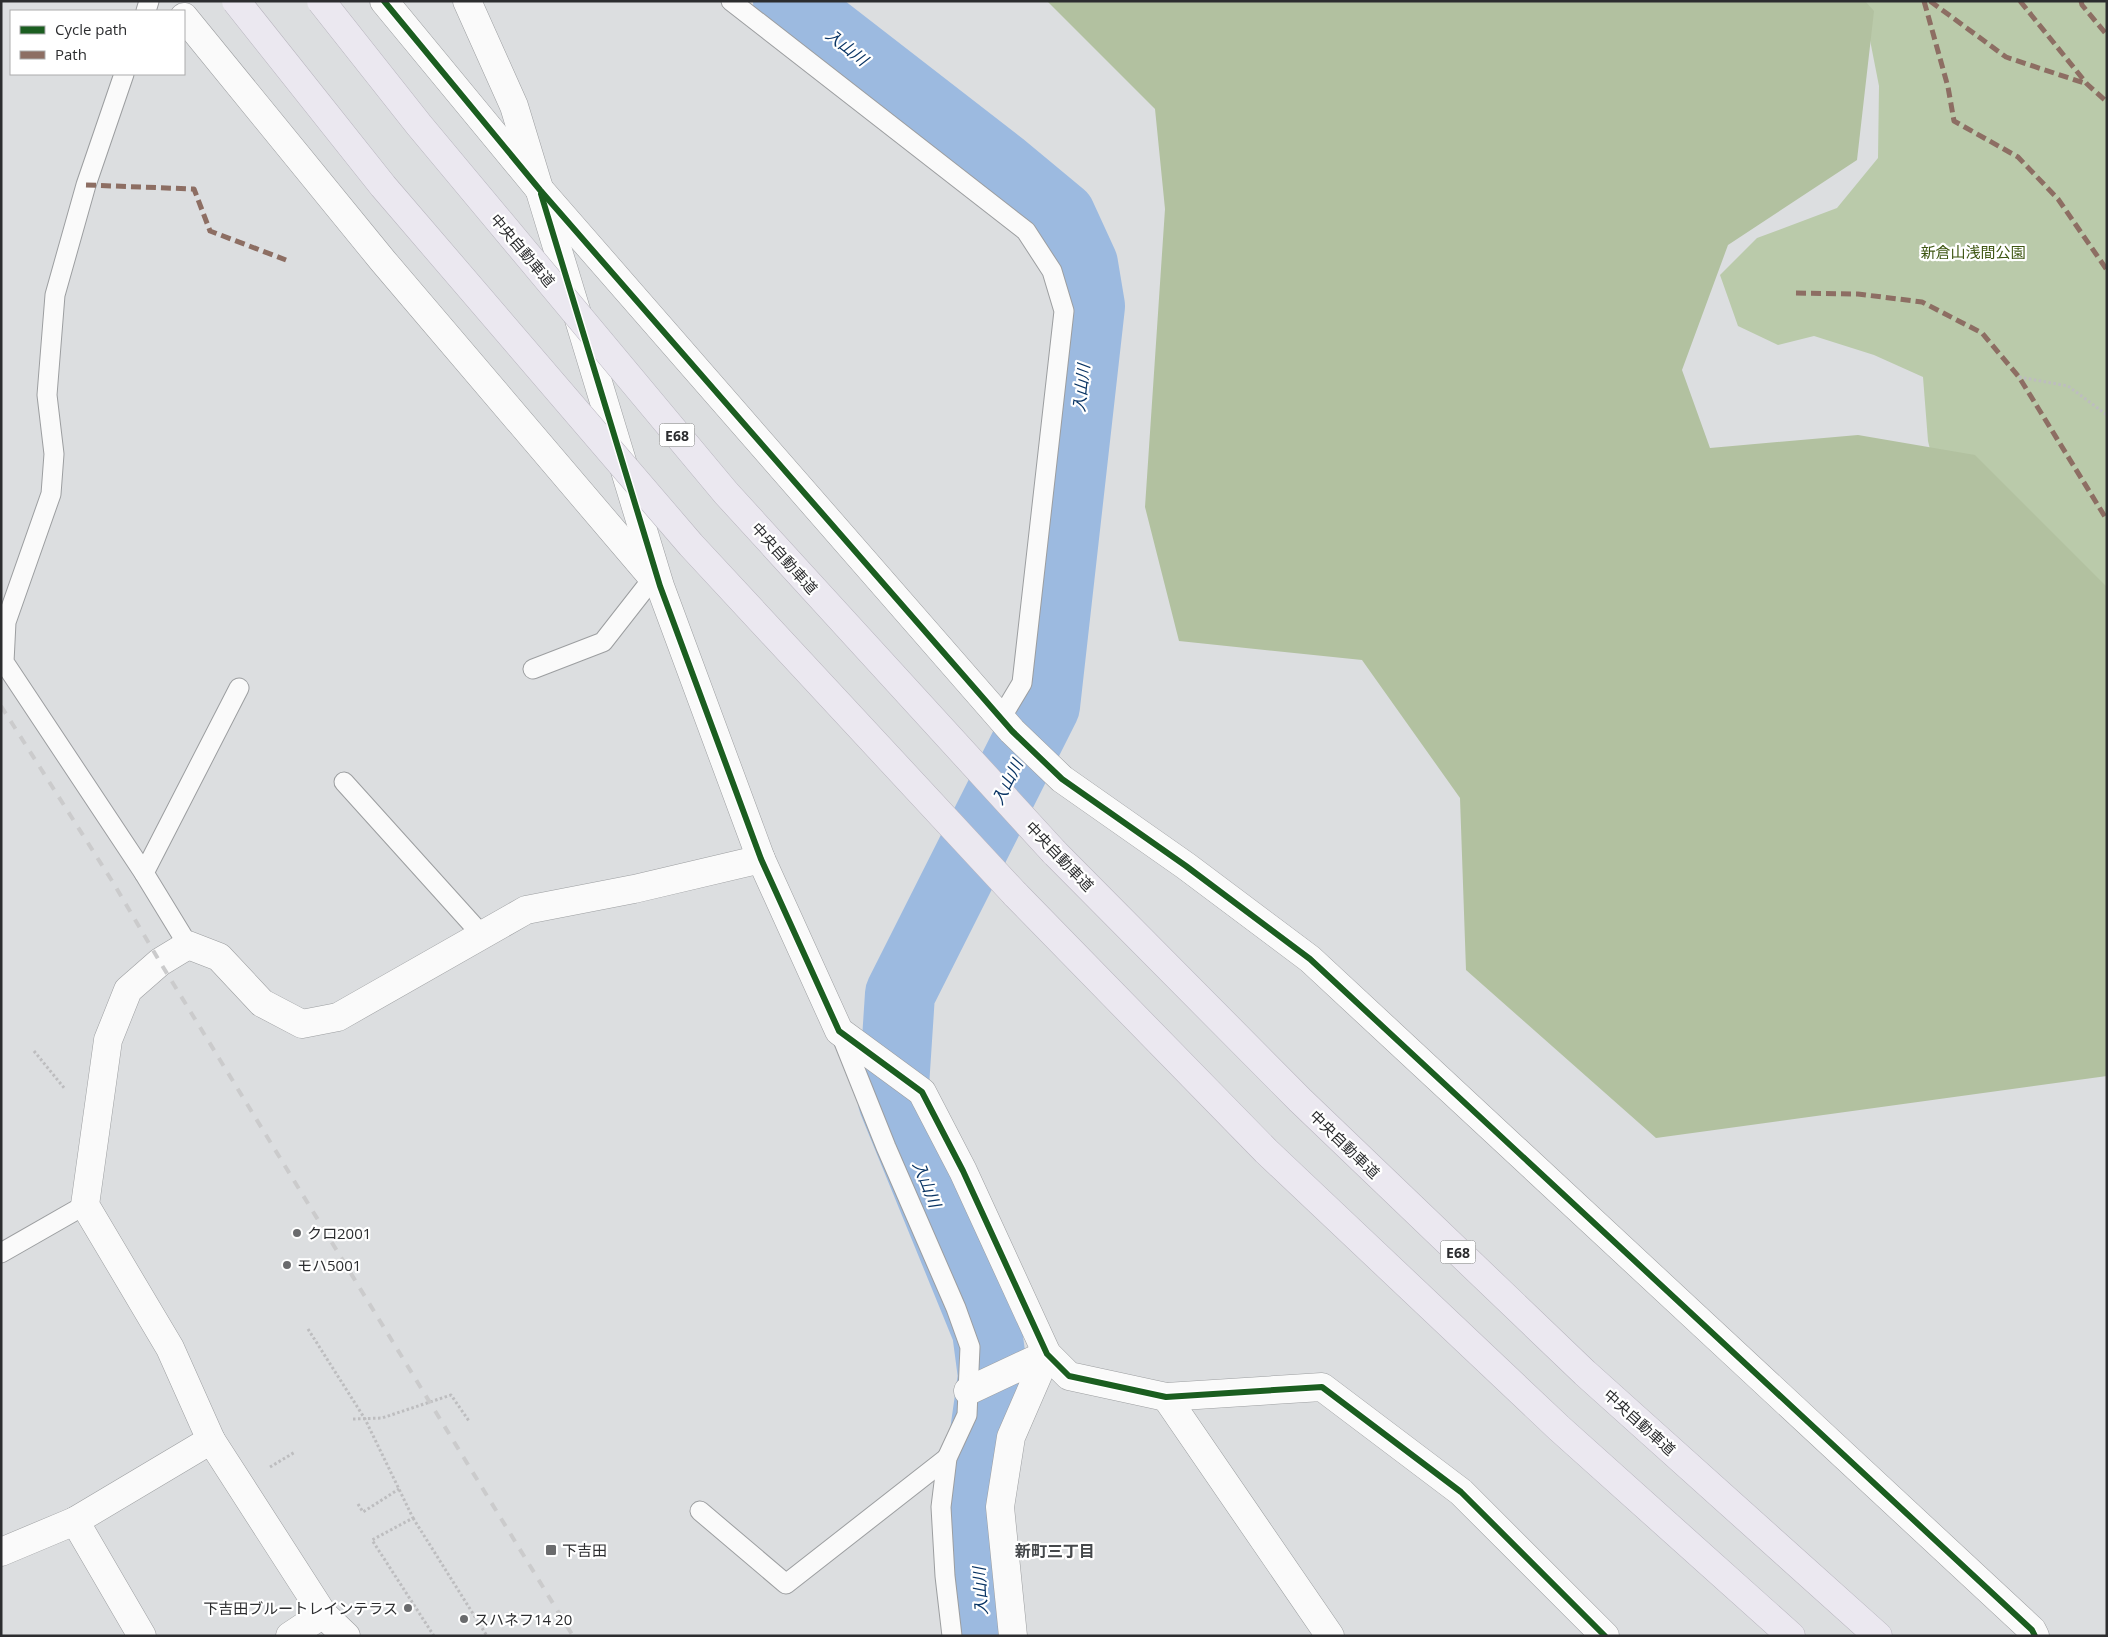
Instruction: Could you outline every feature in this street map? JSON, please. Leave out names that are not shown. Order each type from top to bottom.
[{"type":"highway","points":[[236,1],[384,186],[691,545],[1015,894],[1273,1158],[1559,1428],[1790,1636]]},
{"type":"highway","name":"中央自動車道","points":[[321,1],[426,133],[726,493],[1054,852],[1300,1100],[1585,1373],[1878,1636]]},
{"type":"street","points":[[384,1],[540,190],[1006,724],[1062,779],[1186,866],[1310,958],[1845,1455],[2032,1630],[2035,1636]]},
{"type":"street","points":[[467,1],[514,106],[657,582],[761,858],[849,1038],[922,1092],[963,1171],[1046,1354],[1069,1376],[1166,1397],[1322,1386],[1461,1492],[1605,1636]]},
{"type":"street","points":[[185,19],[383,261],[657,582]]},
{"type":"street","points":[[346,1636],[323,1614],[211,1440],[170,1348],[85,1204],[108,1040],[128,990],[160,962],[188,944],[219,957],[262,1003],[302,1024],[338,1017],[526,910],[634,889],[761,858]]},
{"type":"street","points":[[972,1390],[1046,1354]]},
{"type":"street","points":[[1013,1636],[1000,1507],[1011,1437],[1046,1354]]},
{"type":"street","points":[[1166,1397],[1330,1636]]},
{"type":"street","points":[[1,1552],[75,1521],[211,1440]]},
{"type":"street","points":[[75,1521],[142,1636]]},
{"type":"street","points":[[290,1636],[323,1614]]},
{"type":"lane","points":[[731,1],[1026,231],[1052,271],[1064,311],[1022,683],[1006,724]]},
{"type":"lane","points":[[124,75],[86,185],[55,295],[46,395],[54,454],[51,494],[6,622],[4,662],[144,873],[188,944]]},
{"type":"lane","points":[[533,669],[603,642],[657,582]]},
{"type":"lane","points":[[144,873],[239,688]]},
{"type":"lane","points":[[344,782],[482,935]]},
{"type":"lane","points":[[849,1038],[886,1147],[956,1308],[970,1347],[972,1390],[967,1415],[947,1458],[941,1507],[945,1576],[952,1636]]},
{"type":"lane","points":[[1,1253],[85,1204]]},
{"type":"lane","points":[[700,1511],[786,1584],[947,1458]]},
{"type":"path","points":[[2019,377],[2068,386],[2107,415]]},
{"type":"path","points":[[34,1051],[75,1101],[97,1114]]},
{"type":"path","points":[[308,1329],[365,1419],[413,1518],[487,1636]]},
{"type":"path","points":[[353,1418],[382,1418],[451,1395],[469,1421]]},
{"type":"path","points":[[358,1504],[364,1512],[399,1489]]},
{"type":"path","points":[[413,1518],[372,1540],[434,1636]]},
{"type":"green space","points":[[1047,1],[1865,1],[1874,11],[1857,160],[1728,245],[1682,370],[1710,448],[1858,435],[1975,455],[2107,587],[2107,1076],[1656,1138],[1466,970],[1460,798],[1362,660],[1179,641],[1145,507],[1165,209],[1155,109]]},
{"type":"green space","name":"新倉山浅間公園","points":[[1847,1],[2107,1],[2107,640],[1940,491],[1928,441],[1923,377],[1874,355],[1814,336],[1778,345],[1738,326],[1720,275],[1757,238],[1837,208],[1878,158],[1879,86],[1870,40]]},
{"type":"waterway","name":"入山川","points":[[788,1],[1002,167],[1061,216],[1083,264],[1090,306],[1045,706],[900,994],[893,1101],[987,1331],[993,1376],[975,1503],[982,1636]]},
{"type":"railway","points":[[1,706],[114,884],[573,1636]]},
{"type":"marked path","points":[[1924,1],[1948,87],[1954,121],[2018,157],[2058,199],[2107,270]]},
{"type":"marked path","points":[[1930,1],[2006,57],[2087,84]]},
{"type":"marked path","points":[[2020,1],[2087,84],[2107,102]]},
{"type":"marked path","points":[[2081,1],[2082,5],[2107,35]]},
{"type":"marked path","points":[[86,185],[194,189],[210,231],[286,260]]},
{"type":"marked path","points":[[1796,293],[1858,294],[1922,302],[1982,333],[2019,377],[2107,520]]},
{"type":"cycle path","points":[[384,1],[540,190],[1012,731],[1062,779],[1186,866],[1310,959],[2032,1630],[2035,1636]]},
{"type":"cycle path","points":[[541,194],[660,586],[761,859],[839,1031],[922,1092],[963,1171],[1047,1354],[1069,1376],[1166,1397],[1322,1387],[1461,1492],[1605,1636]]},
{"type":"place","name":"クロ2001","points":[[297,1233]]},
{"type":"place","name":"モハ5001","points":[[287,1265]]},
{"type":"place","name":"下吉田","points":[[551,1550]]},
{"type":"place","name":"下吉田ブルートレインテラス","points":[[408,1608]]},
{"type":"place","name":"スハネフ14 20","points":[[464,1619]]},
{"type":"district","name":"新町三丁目","points":[[1055,1551]]}]
